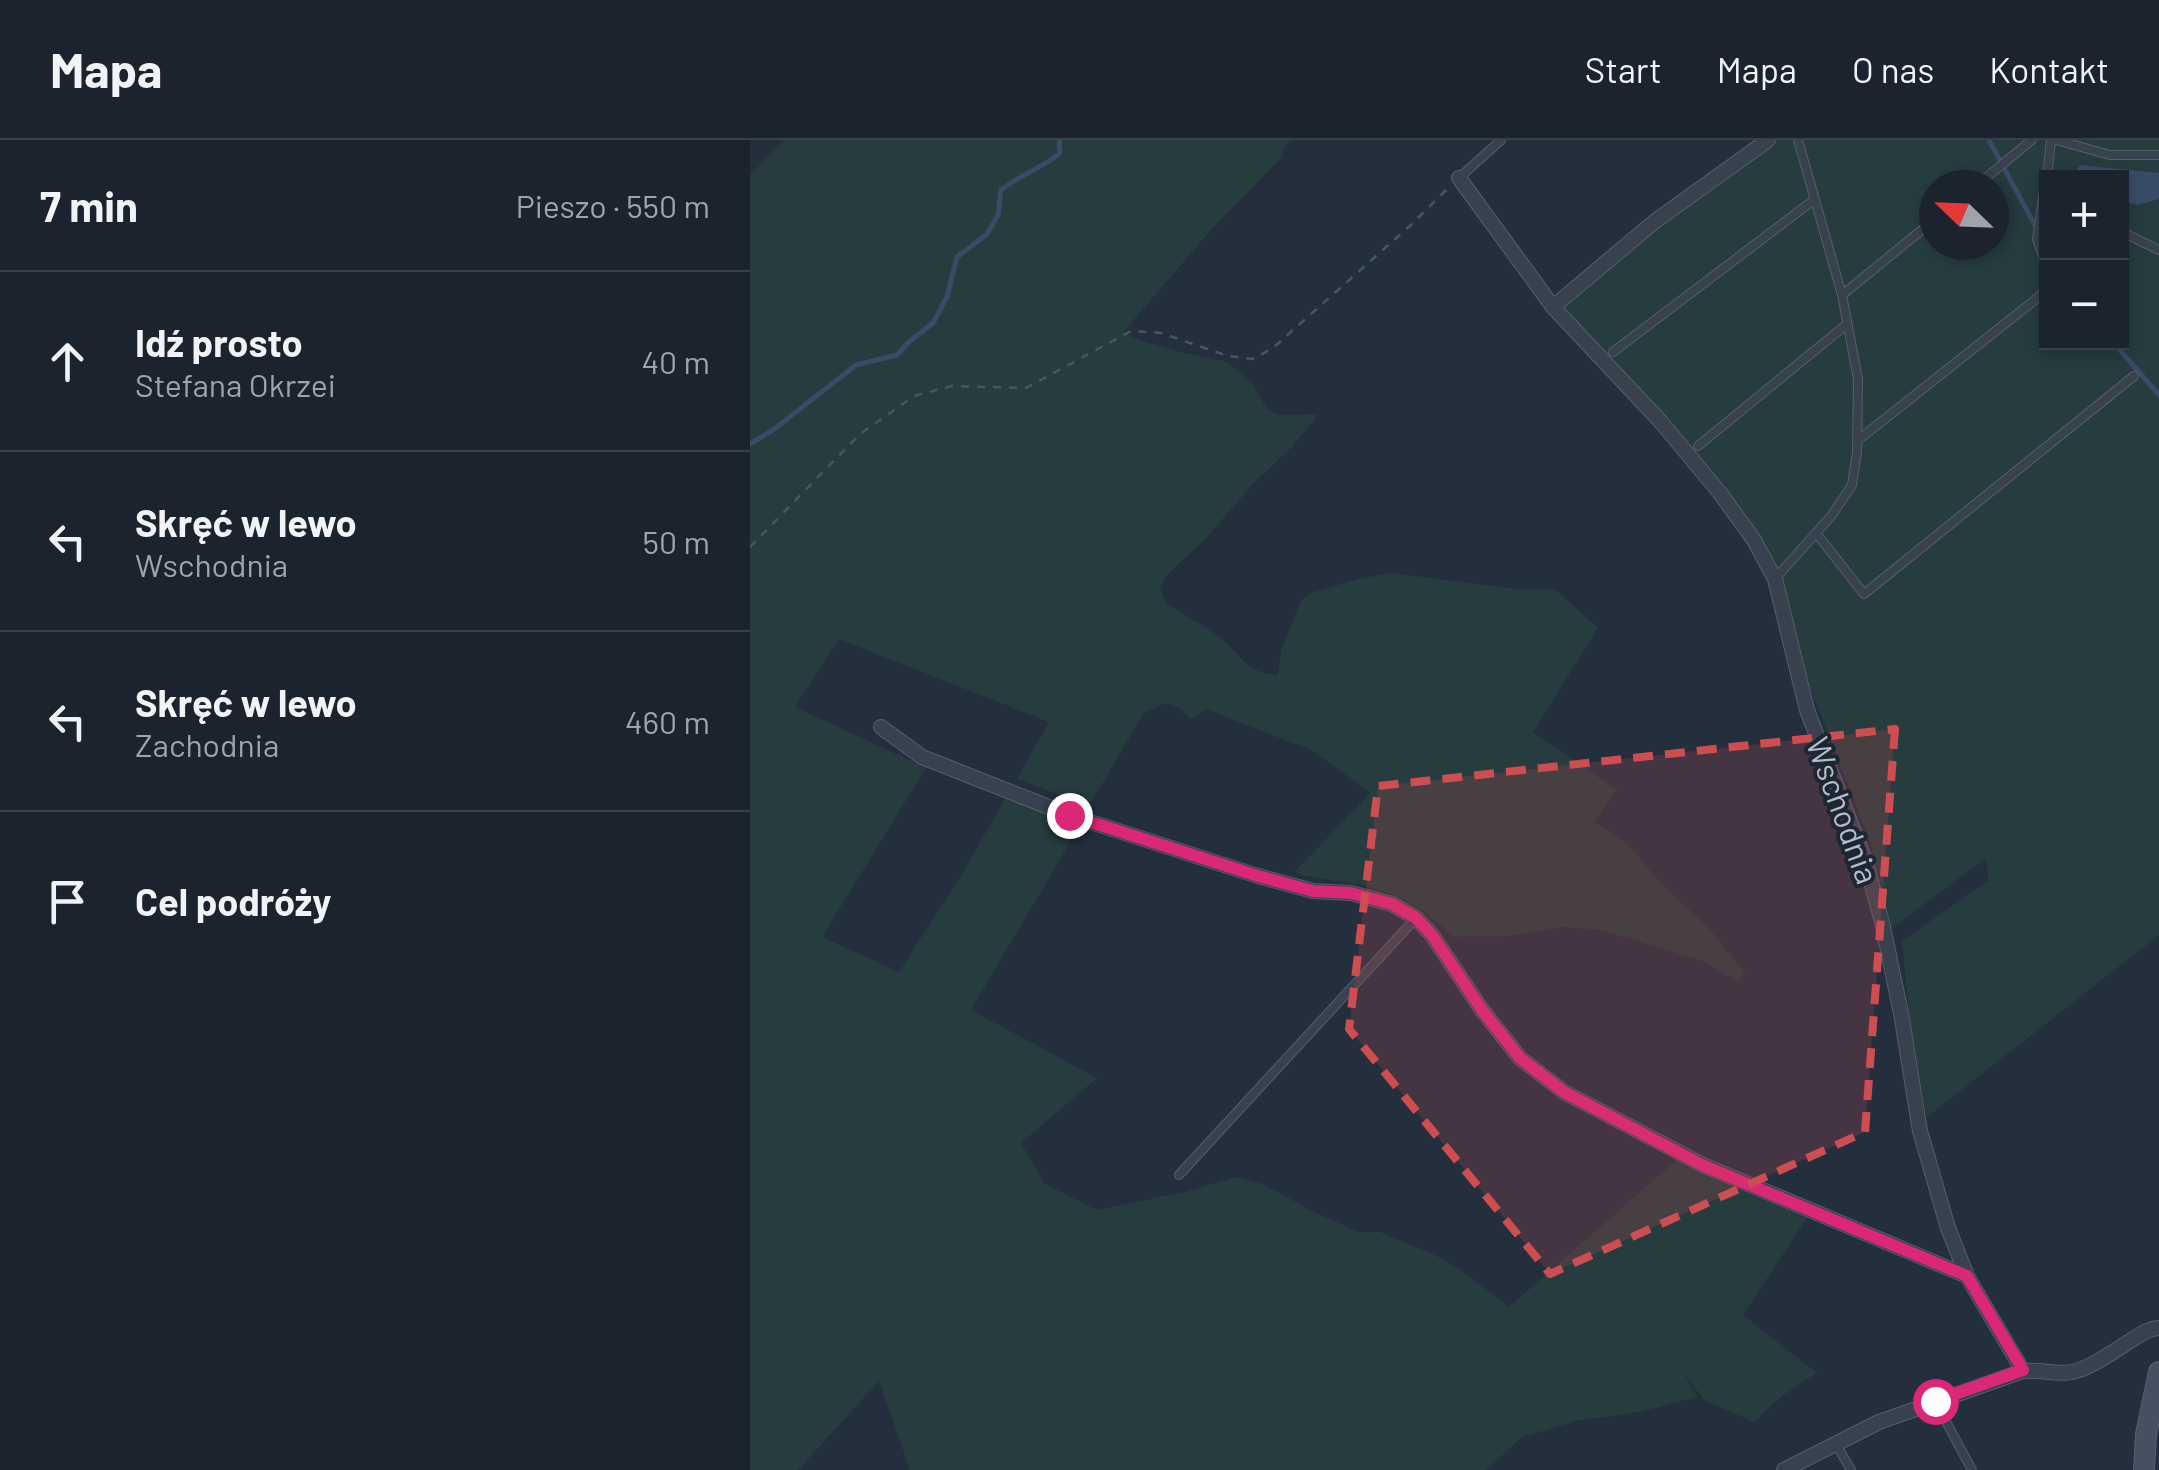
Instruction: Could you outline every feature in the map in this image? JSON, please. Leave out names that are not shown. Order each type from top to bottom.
[{"type":"street","points":[[1554,307],[1654,222],[1768,140]]},
{"type":"street","name":"Wschodnia","points":[[1459,178],[1554,307],[1661,422],[1720,493],[1754,540],[1775,578],[1807,710],[1866,862],[1882,922],[1902,1013],[1920,1130],[1948,1228],[1967,1276],[2023,1370]]},
{"type":"street","points":[[882,727],[922,757],[1069,815],[1313,891],[1351,893],[1392,904],[1416,918],[1432,935],[1520,1058],[1564,1092],[1702,1165],[1967,1276]]},
{"type":"street","points":[[1784,1470],[1879,1422],[2023,1370],[2067,1374],[2152,1328],[2159,1328]]},
{"type":"street","points":[[2144,1470],[2146,1434],[2159,1372]]},
{"type":"lane","points":[[1459,178],[1501,140]]},
{"type":"lane","points":[[1775,578],[1832,515],[1852,485],[1857,441],[1858,379],[1842,295],[1798,140]]},
{"type":"lane","points":[[1995,170],[2032,140]]},
{"type":"lane","points":[[2048,170],[2054,140],[2110,155],[2159,155]]},
{"type":"lane","points":[[1613,352],[1814,199]]},
{"type":"lane","points":[[1842,295],[1919,232]]},
{"type":"lane","points":[[2129,235],[2159,250]]},
{"type":"lane","points":[[1857,441],[2039,297]]},
{"type":"lane","points":[[1698,446],[1847,324]]},
{"type":"lane","points":[[1816,533],[1864,594],[2134,376]]},
{"type":"lane","points":[[1179,1176],[1416,918]]},
{"type":"lane","points":[[1935,1401],[1972,1470]]},
{"type":"lane","points":[[1836,1444],[1851,1470]]},
{"type":"path","points":[[750,547],[860,434],[914,396],[952,386],[1026,388],[1131,331],[1161,333],[1228,356],[1252,358],[1273,348],[1459,178]]},
{"type":"highlighted area","points":[[1895,729],[1865,1132],[1550,1274],[1349,1029],[1378,786]]},
{"type":"green space","points":[[785,140],[1292,140],[1282,149],[1282,157],[1211,230],[1124,331],[1133,338],[1228,362],[1252,383],[1267,409],[1277,415],[1319,414],[1292,447],[1166,576],[1160,588],[1166,603],[1219,637],[1254,669],[1278,675],[1281,650],[1301,600],[1310,593],[1392,573],[1525,590],[1555,589],[1598,628],[1533,732],[1617,790],[1594,822],[1629,845],[1661,884],[1707,926],[1745,973],[1738,982],[1702,961],[1601,930],[1561,927],[1508,936],[1453,937],[1419,909],[1391,894],[1294,872],[1371,793],[1311,750],[1206,709],[1190,720],[1180,708],[1166,703],[1144,713],[1089,806],[1017,779],[1049,722],[839,639],[795,707],[926,768],[822,937],[899,972],[1007,796],[1082,822],[971,1010],[1097,1078],[1021,1143],[1045,1184],[1097,1210],[1236,1177],[1263,1184],[1359,1232],[1380,1232],[1433,1254],[1509,1307],[1680,1157],[1808,1216],[1743,1315],[1817,1373],[1783,1395],[1754,1422],[1704,1400],[1682,1370],[1697,1397],[1640,1412],[1580,1420],[1522,1437],[1486,1470],[910,1470],[879,1381],[798,1470],[750,1470],[750,175]]},
{"type":"green space","points":[[1765,140],[2159,140],[2159,935],[1927,1117],[1910,1023],[1902,941],[1989,880],[1985,859],[1892,928],[1869,838],[1801,665],[1771,561],[1553,298]]},
{"type":"water","points":[[2080,165],[2159,173],[2159,199],[2138,205],[2129,203],[2129,170],[2077,170]]},
{"type":"waterway","points":[[750,444],[856,365],[897,355],[933,323],[947,297],[957,257],[987,234],[998,215],[1001,190],[1060,153],[1060,140]]},
{"type":"waterway","points":[[1989,140],[2039,233]]},
{"type":"waterway","points":[[2120,350],[2159,395]]},
{"type":"route","points":[[1069,815],[1258,876],[1313,891],[1351,893],[1392,904],[1416,918],[1432,935],[1520,1058],[1564,1092],[1702,1165],[1967,1276],[2023,1370],[1935,1401]]}]
